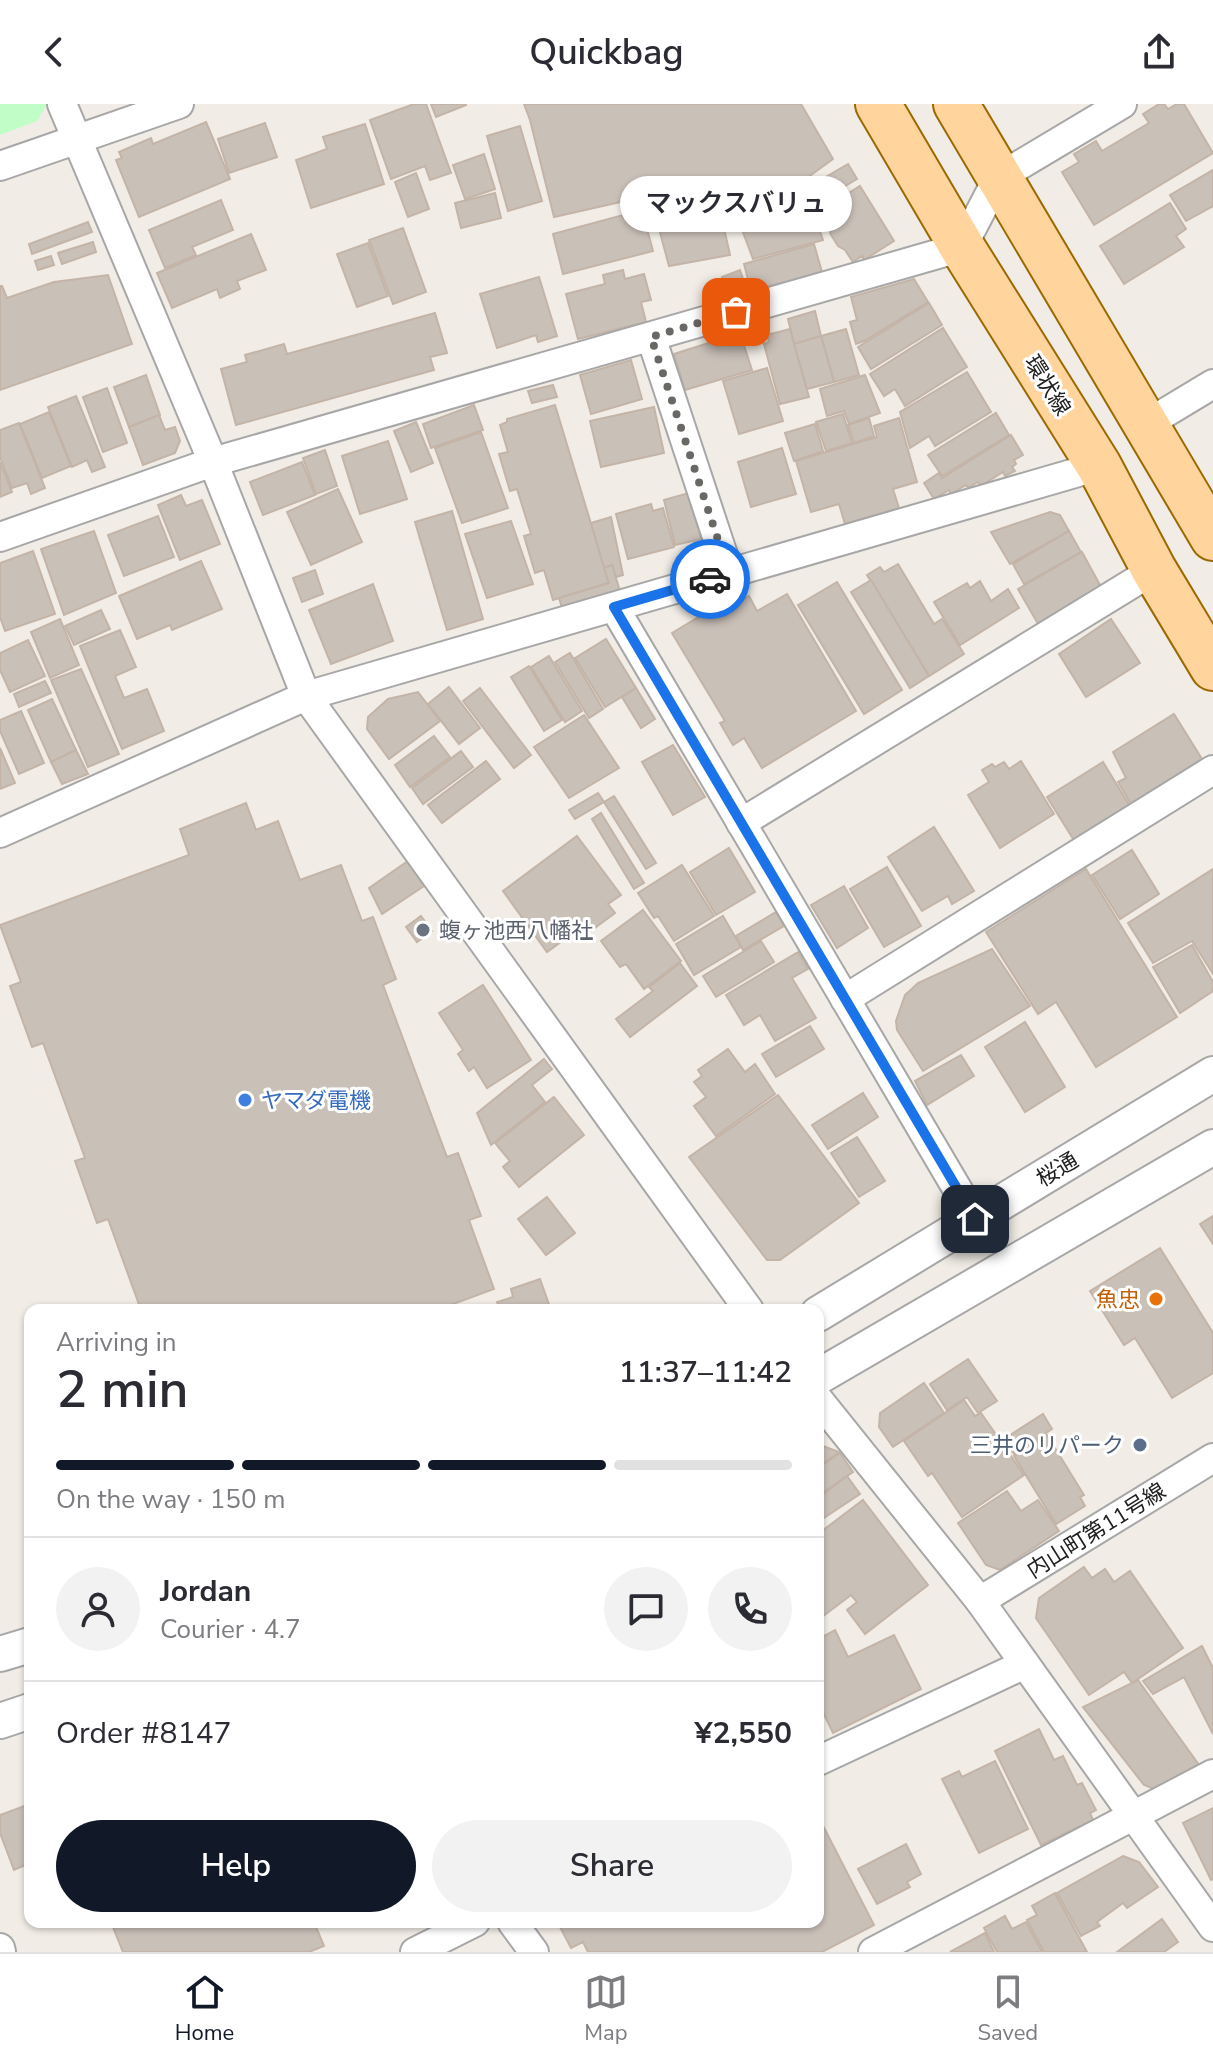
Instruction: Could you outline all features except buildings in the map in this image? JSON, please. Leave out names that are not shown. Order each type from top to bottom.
[{"type":"main road","name":"環状線","points":[[878,104],[962,247],[1099,466],[1154,570],[1213,668]]},
{"type":"main road","points":[[956,104],[1213,538]]},
{"type":"street","points":[[62,104],[213,462],[306,696],[745,1304]]},
{"type":"street","points":[[0,166],[179,104]]},
{"type":"street","points":[[0,537],[213,462],[962,247],[998,178],[1122,104]]},
{"type":"street","points":[[651,337],[729,573]]},
{"type":"street","points":[[1145,425],[1213,384]]},
{"type":"street","points":[[0,833],[306,696],[1099,466]]},
{"type":"street","points":[[741,823],[1154,570]]},
{"type":"street","points":[[614,607],[975,1219]]},
{"type":"street","points":[[845,999],[1213,770]]},
{"type":"street","name":"桜通","points":[[824,1310],[1213,1074]]},
{"type":"street","points":[[824,1374],[1213,1147]]},
{"type":"street","points":[[824,1406],[980,1601],[1213,1927]]},
{"type":"street","name":"内山町第11号線","points":[[980,1601],[1213,1458]]},
{"type":"street","points":[[0,1654],[24,1647]]},
{"type":"street","points":[[824,1758],[1025,1664]]},
{"type":"street","points":[[0,1721],[24,1713]]},
{"type":"street","points":[[873,1952],[1213,1774]]},
{"type":"street","points":[[415,1952],[463,1928]]},
{"type":"street","points":[[516,1928],[534,1952]]},
{"type":"green space","points":[[0,104],[47,104],[37,121],[0,135]]},
{"type":"way so far","points":[[710,579],[729,573],[651,337],[736,312]]},
{"type":"place","name":"マックスバリュ","points":[[736,312]]},
{"type":"place","name":"蝮ヶ池西八幡社","points":[[423,930]]},
{"type":"place","name":"ヤマダ電機","points":[[245,1100]]},
{"type":"place","name":"魚忠","points":[[1156,1299]]},
{"type":"place","name":"三井のリパーク","points":[[1140,1445]]},
{"type":"route","points":[[710,579],[614,607],[975,1219]]}]
